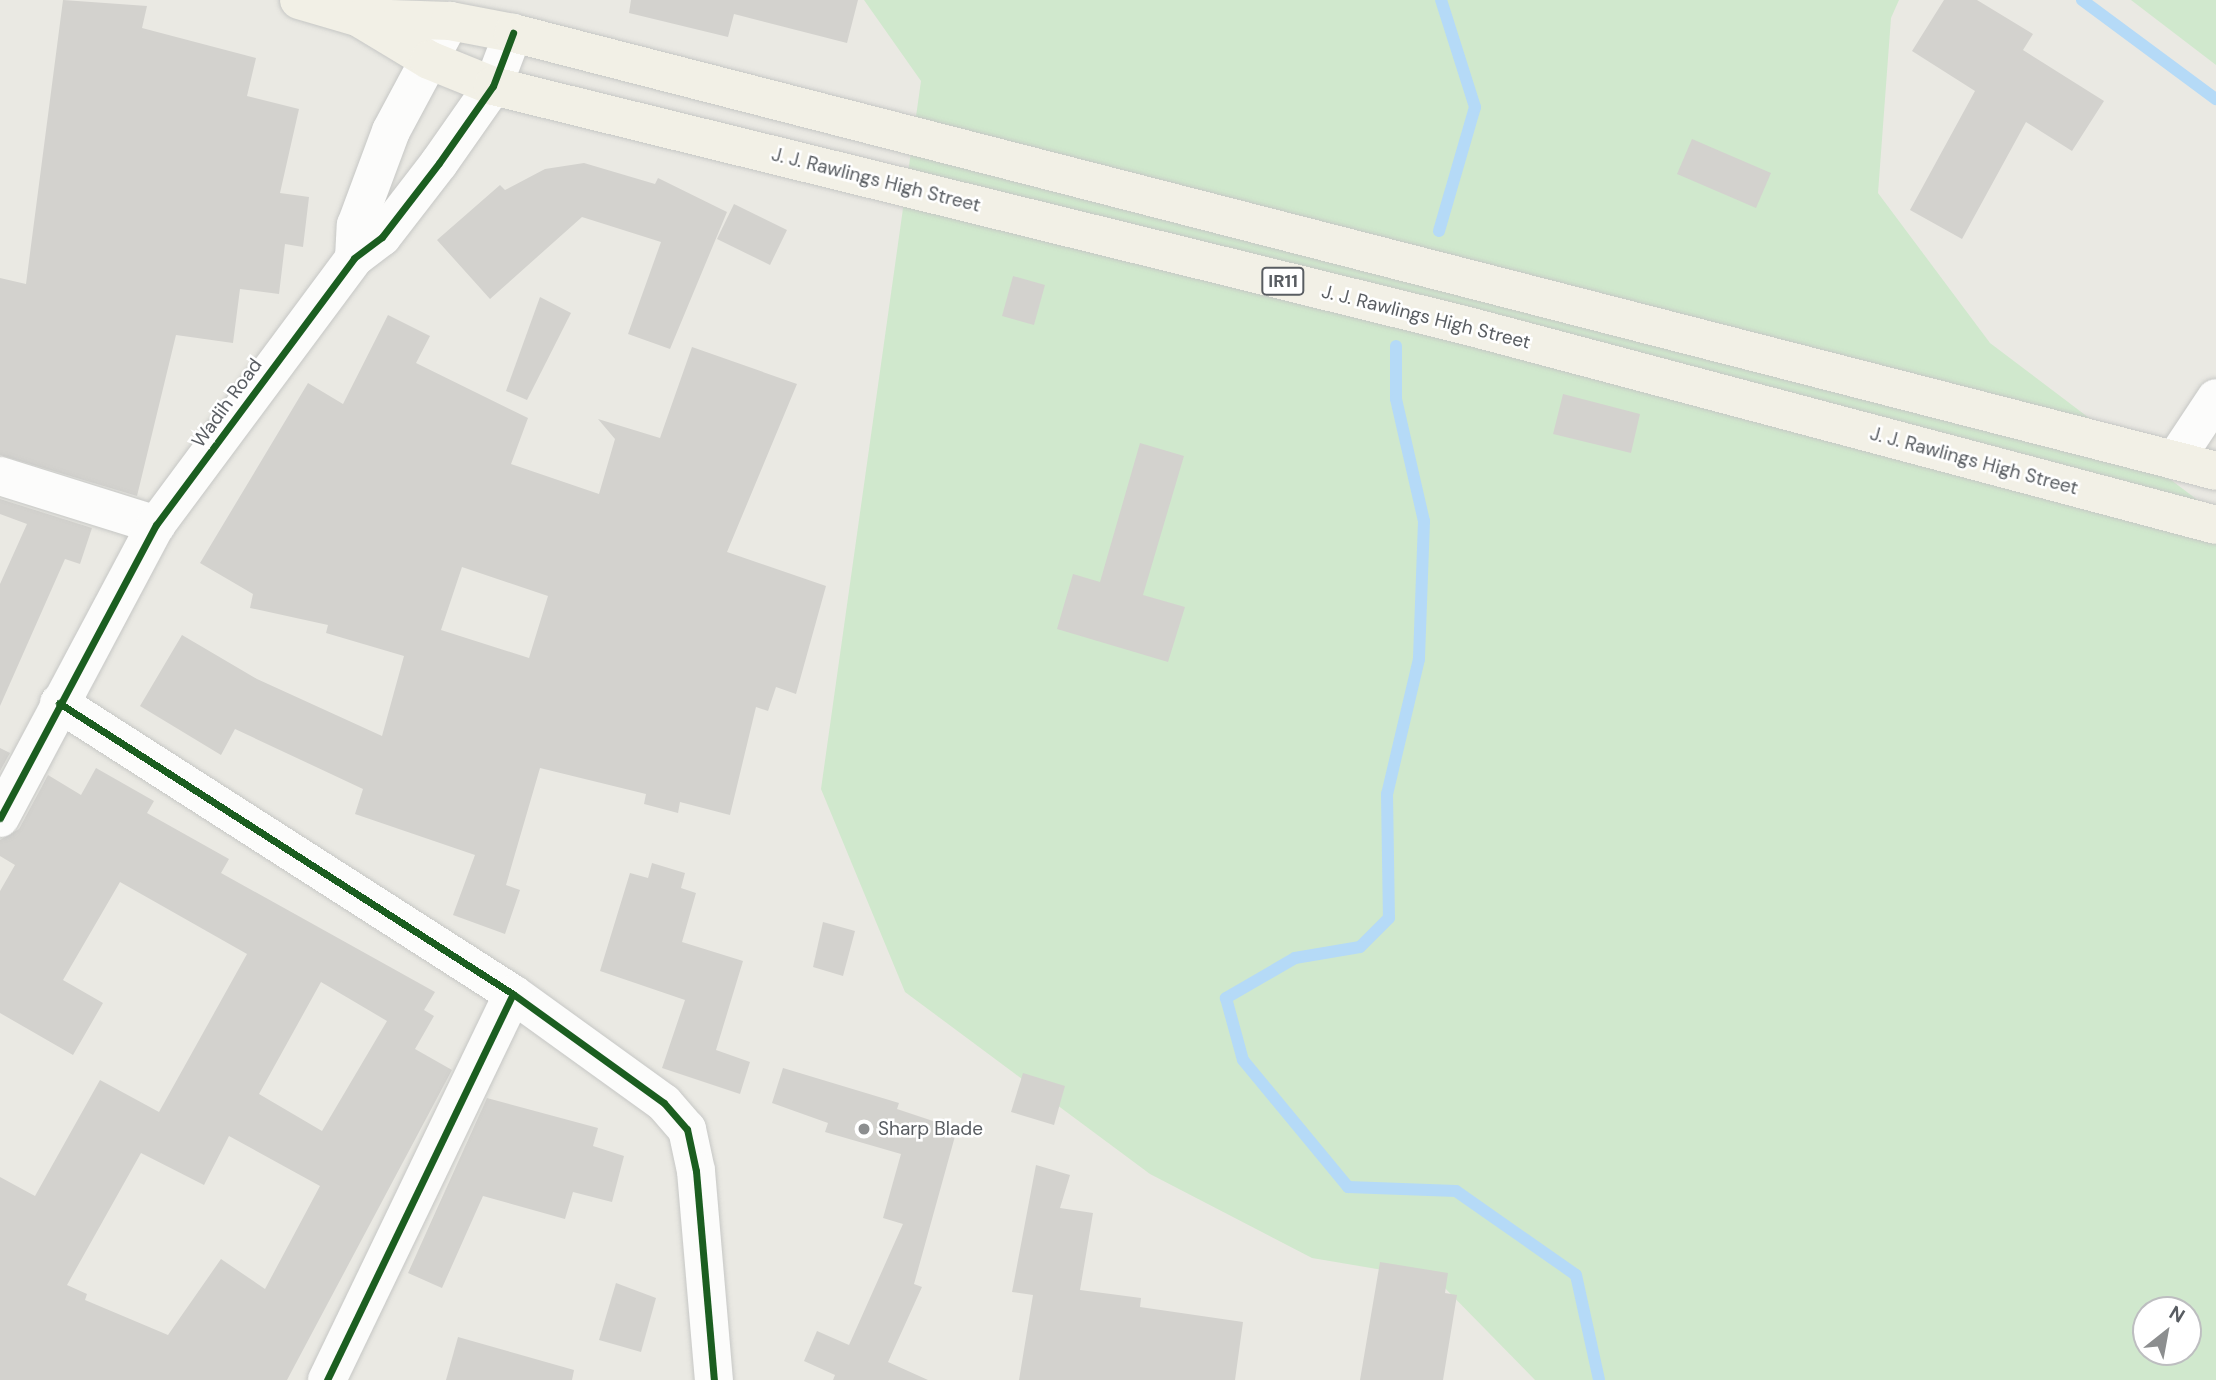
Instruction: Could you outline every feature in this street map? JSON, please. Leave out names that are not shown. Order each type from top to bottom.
[{"type":"main road","name":"J. J. Rawlings High Street","points":[[299,0],[360,18],[450,21],[513,33],[2216,471]]},
{"type":"main road","name":"J. J. Rawlings High Street","points":[[360,18],[429,60],[492,86],[1464,326],[2216,525]]},
{"type":"street","points":[[354,258],[356,225],[391,131],[450,21]]},
{"type":"street","name":"Wadih Road","points":[[0,818],[156,526],[354,258],[382,237],[492,86],[513,33]]},
{"type":"street","points":[[2175,460],[2216,398]]},
{"type":"street","points":[[0,476],[156,526]]},
{"type":"street","points":[[60,704],[513,994],[664,1103],[687,1129],[701,1377]]},
{"type":"street","points":[[327,1380],[513,994]]},
{"type":"green space","points":[[864,0],[1899,0],[1891,18],[1878,193],[1990,343],[2216,514],[2216,1380],[1535,1380],[1436,1279],[1312,1258],[1150,1174],[905,992],[821,789],[921,81]]},
{"type":"green space","points":[[2131,0],[2216,0],[2216,65]]},
{"type":"building","points":[[63,0],[147,6],[142,28],[256,58],[247,96],[299,109],[280,193],[309,197],[303,247],[285,244],[279,294],[240,289],[233,343],[176,335],[137,496],[0,455],[0,278],[26,284]]},
{"type":"building","points":[[631,0],[858,0],[847,43],[734,14],[728,37],[629,13]]},
{"type":"building","points":[[1944,0],[1977,0],[2033,34],[2023,50],[2104,101],[2072,151],[2026,122],[1962,239],[1910,210],[1975,91],[1912,51]]},
{"type":"building","points":[[1692,139],[1771,173],[1756,208],[1677,174]]},
{"type":"building","points":[[584,163],[655,184],[658,178],[727,212],[670,349],[628,334],[661,242],[582,217],[490,299],[437,240],[500,185],[505,190],[545,169]]},
{"type":"building","points":[[734,204],[787,230],[770,265],[717,239]]},
{"type":"building","points":[[1013,276],[1045,285],[1034,325],[1002,316]]},
{"type":"building","points":[[540,297],[571,313],[527,400],[506,391]]},
{"type":"building","points":[[388,315],[430,336],[416,363],[528,418],[511,464],[599,494],[615,439],[598,419],[660,438],[692,347],[797,384],[727,552],[826,586],[796,694],[776,687],[768,711],[756,707],[730,815],[680,802],[678,813],[644,804],[646,794],[540,768],[506,885],[520,890],[505,934],[453,915],[475,855],[355,814],[363,789],[235,729],[221,755],[140,706],[182,635],[257,679],[382,736],[404,656],[326,633],[328,625],[250,608],[253,594],[200,563],[308,383],[343,404]],"holes":[[[462,567],[548,596],[529,658],[441,630]]]},
{"type":"building","points":[[1563,394],[1640,414],[1631,453],[1553,434]]},
{"type":"building","points":[[1140,443],[1184,456],[1143,595],[1185,607],[1168,662],[1057,629],[1073,574],[1100,582]]},
{"type":"building","points":[[0,499],[92,528],[80,564],[65,559],[0,706],[0,584],[27,524],[0,514]]},
{"type":"building","points":[[0,748],[10,753],[0,771]]},
{"type":"building","points":[[96,768],[154,801],[147,813],[229,859],[221,873],[435,992],[424,1010],[434,1016],[415,1049],[452,1070],[287,1380],[0,1380],[0,1177],[35,1196],[100,1080],[159,1112],[247,954],[120,882],[63,980],[103,1003],[73,1055],[0,1013],[0,891],[15,865],[0,856],[0,840],[19,829],[48,775],[81,795]],"holes":[[[321,982],[387,1021],[322,1131],[259,1094]],[[229,1136],[320,1186],[265,1289],[221,1259],[168,1335],[85,1300],[87,1294],[67,1285],[141,1153],[204,1185]]]},
{"type":"building","points":[[652,863],[685,873],[681,888],[696,893],[682,942],[743,961],[716,1050],[750,1062],[740,1094],[662,1068],[685,1000],[600,971],[630,873],[648,878]]},
{"type":"building","points":[[823,922],[855,931],[843,976],[813,967]]},
{"type":"building","points":[[783,1068],[899,1103],[897,1109],[957,1129],[914,1284],[922,1287],[888,1362],[928,1380],[833,1380],[835,1375],[804,1361],[817,1331],[849,1345],[903,1224],[883,1218],[901,1154],[825,1132],[828,1123],[772,1103]]},
{"type":"building","points":[[1023,1073],[1065,1086],[1054,1125],[1011,1112]]},
{"type":"building","points":[[487,1098],[598,1128],[593,1146],[624,1156],[612,1202],[573,1192],[565,1219],[483,1196],[442,1288],[408,1273]]},
{"type":"building","points":[[1036,1165],[1070,1175],[1060,1208],[1093,1213],[1080,1290],[1141,1298],[1140,1307],[1243,1322],[1235,1380],[1019,1380],[1033,1295],[1012,1292]]},
{"type":"building","points":[[1380,1262],[1448,1273],[1445,1293],[1457,1295],[1443,1380],[1360,1380]]},
{"type":"building","points":[[616,1283],[656,1298],[641,1352],[599,1340]]},
{"type":"building","points":[[458,1337],[574,1370],[572,1380],[446,1380]]},
{"type":"waterway","points":[[1439,231],[1475,107],[1441,0]]},
{"type":"waterway","points":[[2082,0],[2216,99]]},
{"type":"waterway","points":[[1396,346],[1396,399],[1424,521],[1419,659],[1387,794],[1389,918],[1360,947],[1295,958],[1226,998],[1243,1060],[1348,1187],[1456,1191],[1576,1275],[1599,1380]]},
{"type":"cycle path","points":[[0,818],[156,525],[354,258],[382,237],[439,163],[493,86],[513,33]]},
{"type":"cycle path","points":[[59,703],[513,994],[664,1103],[687,1129],[696,1171],[714,1380]]},
{"type":"cycle path","points":[[327,1380],[513,994]]},
{"type":"place","name":"Sharp Blade","points":[[864,1129]]}]
